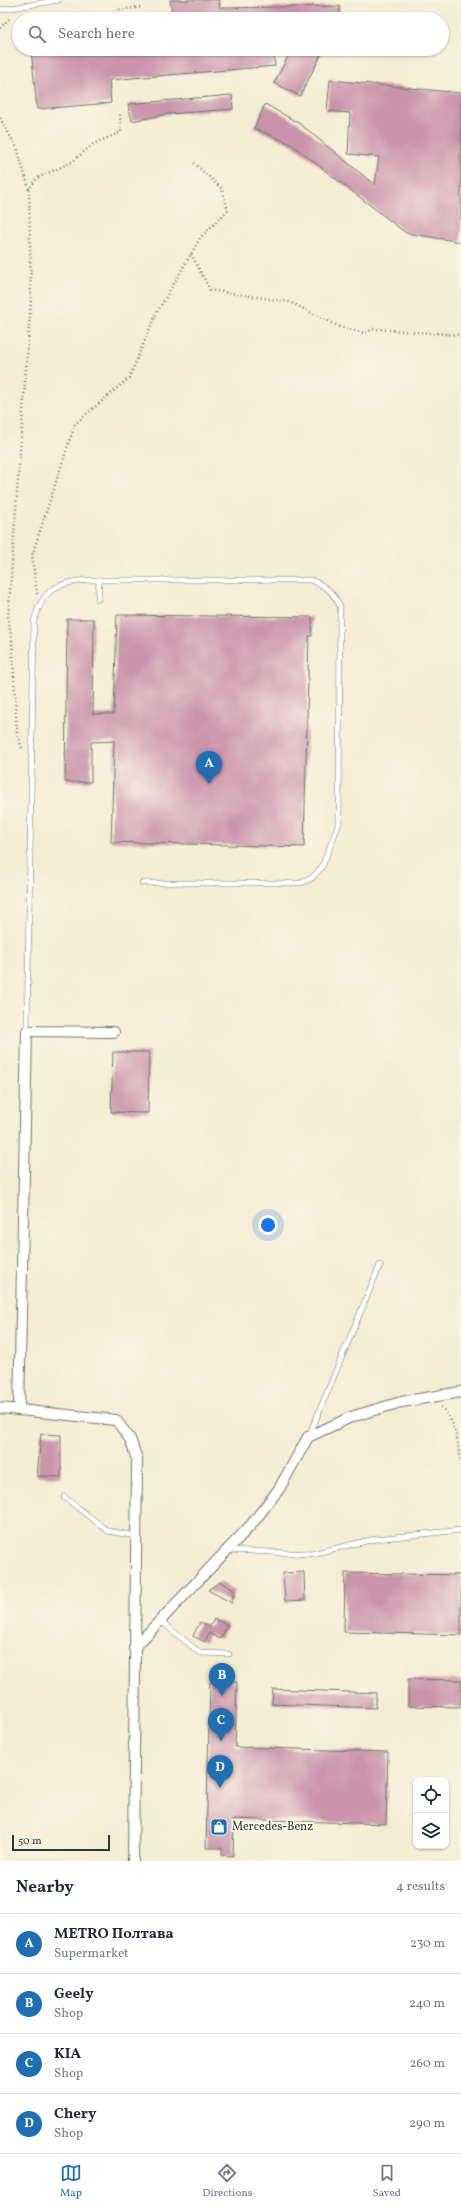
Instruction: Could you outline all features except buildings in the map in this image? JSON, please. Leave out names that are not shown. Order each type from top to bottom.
[{"type":"street","points":[[19,1410],[27,1031],[114,1032]]},
{"type":"street","points":[[134,1648],[252,1525],[279,1489],[308,1436],[351,1417],[401,1402],[461,1392]]},
{"type":"street","points":[[0,1408],[116,1420],[130,1439],[137,1458],[133,1861]]},
{"type":"lane","points":[[0,10],[59,0]]},
{"type":"lane","points":[[98,599],[99,580]]},
{"type":"lane","points":[[27,1031],[34,621],[39,604],[47,593],[58,586],[71,582],[99,580],[311,580],[325,585],[334,594],[340,606],[340,822],[317,874],[301,883],[142,883]]},
{"type":"lane","points":[[308,1436],[380,1265]]},
{"type":"lane","points":[[64,1497],[108,1531],[136,1536]]},
{"type":"lane","points":[[228,1550],[312,1554],[374,1539],[461,1530]]},
{"type":"lane","points":[[161,1620],[200,1653],[229,1654]]},
{"type":"path","points":[[114,12],[116,10],[142,7]]},
{"type":"path","points":[[29,189],[37,178],[72,162],[94,144],[121,132],[120,112]]},
{"type":"path","points":[[0,118],[17,148],[29,189],[31,299],[8,619],[12,640],[17,734],[24,754]]},
{"type":"path","points":[[39,604],[32,555],[75,424],[129,378],[156,314],[200,238],[228,210],[222,188],[193,162]]},
{"type":"path","points":[[191,254],[210,290],[290,302],[340,327],[364,333],[374,329],[461,335]]},
{"type":"path","points":[[430,1397],[447,1412],[454,1428],[461,1461]]},
{"type":"place","name":"METRO Полтава","points":[[209,784]]},
{"type":"place","name":"Geely","points":[[222,1696]]},
{"type":"place","name":"KIA","points":[[221,1741]]},
{"type":"place","name":"Chery","points":[[220,1788]]},
{"type":"place","name":"Mercedes-Benz","points":[[219,1827]]}]
